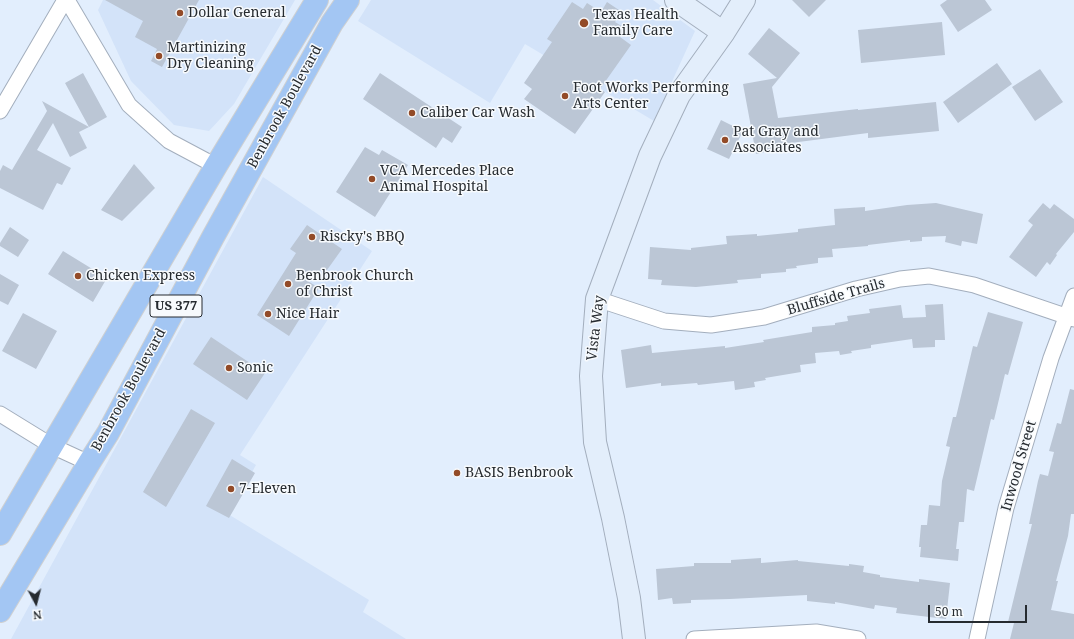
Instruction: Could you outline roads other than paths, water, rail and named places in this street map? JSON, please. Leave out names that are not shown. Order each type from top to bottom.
[{"type":"highway","name":"Benbrook Boulevard","points":[[0,534],[216,166],[317,0]]},
{"type":"highway","name":"Benbrook Boulevard","points":[[0,611],[88,462],[108,433],[213,237],[332,23],[348,0]]},
{"type":"street","points":[[0,111],[66,0],[129,105],[169,141],[216,166]]},
{"type":"street","points":[[676,0],[724,32]]},
{"type":"street","name":"Vista Way","points":[[634,639],[629,598],[613,518],[595,442],[591,376],[597,299],[650,156],[671,111],[679,95],[724,32],[744,0]]},
{"type":"street","name":"Bluffside Trails","points":[[597,299],[664,321],[711,325],[764,317],[856,290],[900,279],[930,276],[974,285],[1070,317]]},
{"type":"street","name":"Inwood Street","points":[[977,639],[1006,508],[1051,358],[1070,317],[1074,296]]},
{"type":"street","points":[[0,414],[52,446],[88,462]]},
{"type":"street","points":[[694,639],[816,632],[858,639]]},
{"type":"place","name":"Dollar General","points":[[180,13]]},
{"type":"place","name":"Texas Health Family Care","points":[[584,23]]},
{"type":"place","name":"Martinizing Dry Cleaning","points":[[159,56]]},
{"type":"place","name":"Foot Works Performing Arts Center","points":[[565,96]]},
{"type":"place","name":"Caliber Car Wash","points":[[412,113]]},
{"type":"place","name":"Pat Gray and Associates","points":[[725,140]]},
{"type":"place","name":"VCA Mercedes Place Animal Hospital","points":[[372,179]]},
{"type":"place","name":"Riscky's BBQ","points":[[312,237]]},
{"type":"place","name":"Chicken Express","points":[[78,276]]},
{"type":"place","name":"Benbrook Church of Christ","points":[[288,284]]},
{"type":"place","name":"Nice Hair","points":[[268,314]]},
{"type":"place","name":"Sonic","points":[[229,368]]},
{"type":"place","name":"BASIS Benbrook","points":[[457,473]]},
{"type":"place","name":"7-Eleven","points":[[231,489]]}]
